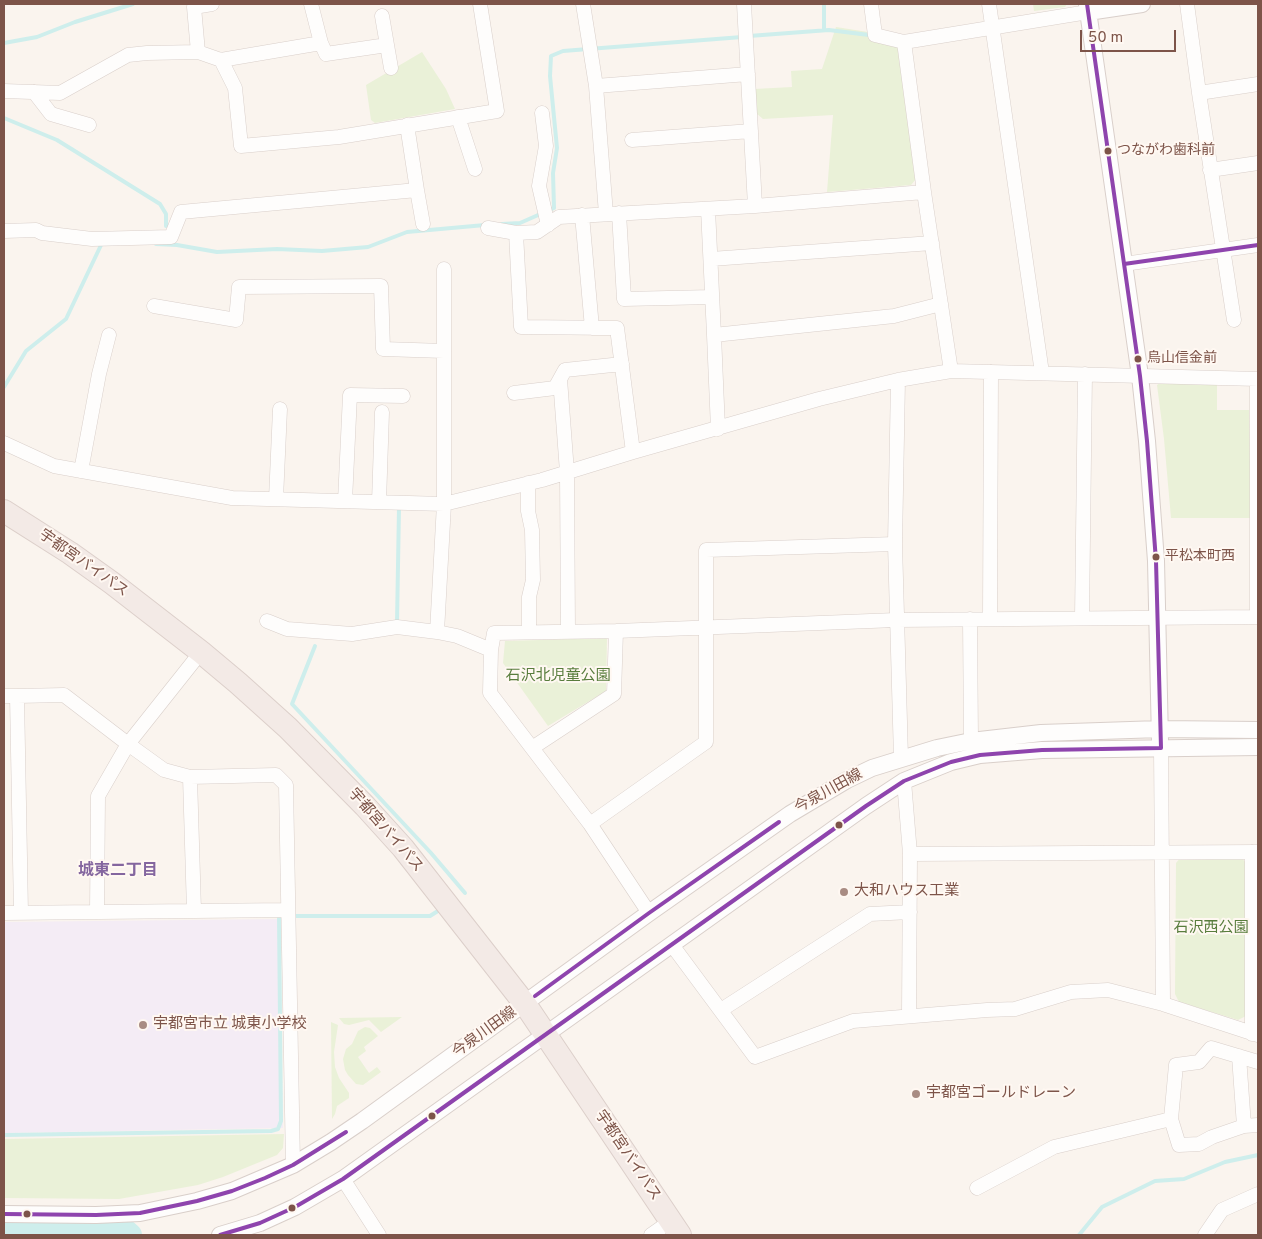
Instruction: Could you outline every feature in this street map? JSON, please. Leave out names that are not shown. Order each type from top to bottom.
[{"type":"highway","name":"宇都宮バイパス","points":[[4,511],[70,553],[112,583],[201,652],[288,728],[378,820],[403,848],[525,1004],[675,1228]]},
{"type":"street","points":[[198,52],[194,7],[212,4]]},
{"type":"street","points":[[311,4],[326,54],[387,45]]},
{"type":"street","points":[[221,60],[235,88],[241,146],[339,137],[497,110],[480,4]]},
{"type":"street","points":[[583,4],[596,86],[624,299],[712,297]]},
{"type":"street","points":[[744,4],[755,206]]},
{"type":"street","points":[[871,4],[875,35],[904,42],[992,28],[1087,8],[1142,4]]},
{"type":"street","points":[[989,4],[1042,373]]},
{"type":"street","points":[[1188,4],[1210,170],[1234,320]]},
{"type":"street","points":[[1087,8],[1140,376],[1153,501],[1158,618],[1163,1004]]},
{"type":"street","points":[[382,16],[391,68]]},
{"type":"street","points":[[904,42],[951,371]]},
{"type":"street","points":[[4,91],[60,93],[128,56],[147,53],[198,52],[221,60],[322,43]]},
{"type":"street","points":[[596,86],[748,74]]},
{"type":"street","points":[[1199,93],[1258,84]]},
{"type":"street","points":[[34,92],[51,114],[90,125]]},
{"type":"street","points":[[542,113],[546,146],[539,186],[548,224]]},
{"type":"street","points":[[458,117],[475,168]]},
{"type":"street","points":[[407,126],[423,224]]},
{"type":"street","points":[[632,140],[751,131]]},
{"type":"street","points":[[1210,170],[1258,163]]},
{"type":"street","points":[[4,231],[36,230],[42,234],[92,238],[171,237],[181,212],[416,190]]},
{"type":"street","points":[[488,228],[516,233],[537,232],[559,217],[755,206],[924,192]]},
{"type":"street","points":[[708,208],[718,429]]},
{"type":"street","points":[[582,215],[592,328]]},
{"type":"street","points":[[516,233],[521,327],[617,328],[633,452]]},
{"type":"street","points":[[711,259],[932,243]]},
{"type":"street","points":[[1124,264],[1258,245]]},
{"type":"street","points":[[437,632],[444,504],[444,269]]},
{"type":"street","points":[[154,306],[236,320],[240,286],[381,286],[383,349],[444,351]]},
{"type":"street","points":[[714,336],[894,316],[941,304]]},
{"type":"street","points":[[81,471],[99,374],[109,335]]},
{"type":"street","points":[[514,393],[555,388],[566,370],[622,364]]},
{"type":"street","points":[[4,443],[54,466],[232,498],[444,504],[528,484],[819,399],[898,380],[951,371],[1258,379],[1258,617],[896,620],[616,632],[494,633],[491,650],[490,693],[590,824],[649,913]]},
{"type":"street","points":[[990,372],[990,619]]},
{"type":"street","points":[[1082,618],[1084,374]]},
{"type":"street","points":[[560,379],[567,472],[568,632]]},
{"type":"street","points":[[898,380],[895,544],[901,758]]},
{"type":"street","points":[[345,501],[350,395],[402,396]]},
{"type":"street","points":[[276,499],[280,409]]},
{"type":"street","points":[[379,502],[382,412]]},
{"type":"street","points":[[528,484],[528,511],[532,530],[533,580],[529,597],[529,632]]},
{"type":"street","points":[[590,824],[706,742],[706,550],[895,544]]},
{"type":"street","points":[[970,619],[971,741]]},
{"type":"street","points":[[267,621],[287,629],[352,634],[397,627],[437,632],[457,636],[491,650]]},
{"type":"street","points":[[532,748],[614,694],[616,632]]},
{"type":"street","points":[[98,912],[98,796],[128,744],[201,652]]},
{"type":"street","points":[[21,913],[11,696],[64,695],[164,770],[190,777],[276,775],[286,784],[293,1165]]},
{"type":"street","name":"今泉川田線","points":[[4,1214],[96,1216],[140,1213],[197,1201],[232,1191],[293,1165],[338,1137],[790,814],[817,796],[847,780],[901,758],[971,741],[1042,734],[1160,730],[1258,730]]},
{"type":"street","name":"今泉川田線","points":[[220,1235],[260,1223],[295,1207],[343,1179],[866,806],[904,781],[951,762],[980,755],[1042,750],[1258,747]]},
{"type":"street","points":[[190,777],[194,910]]},
{"type":"street","points":[[904,781],[910,854],[909,1016]]},
{"type":"street","points":[[672,945],[755,1057],[853,1020],[1014,1009],[1071,992],[1108,990],[1163,1004],[1255,1034],[1255,852],[910,854]]},
{"type":"street","points":[[4,913],[288,910]]},
{"type":"street","points":[[721,1010],[870,914],[910,912]]},
{"type":"street","points":[[1258,1062],[1211,1048],[1199,1062],[1176,1065],[1172,1119],[1178,1145],[1199,1144],[1212,1137],[1244,1126],[1258,1125]]},
{"type":"street","points":[[1239,1056],[1244,1126]]},
{"type":"street","points":[[978,1188],[1054,1147],[1172,1119]]},
{"type":"street","points":[[343,1179],[379,1235]]},
{"type":"street","points":[[1205,1235],[1222,1210],[1258,1194]]},
{"type":"street","points":[[651,1235],[675,1228]]},
{"type":"shaded area","name":"宇都宮市立 城東小学校","points":[[279,919],[283,1128],[4,1133],[4,922]]},
{"type":"green space","points":[[1033,4],[1067,4],[1065,7],[1034,11]]},
{"type":"green space","points":[[836,27],[868,32],[869,40],[899,46],[917,178],[911,185],[827,192],[833,115],[763,119],[756,113],[754,89],[792,87],[791,71],[822,69]]},
{"type":"green space","points":[[422,52],[446,89],[455,109],[375,123],[371,120],[366,85]]},
{"type":"green space","points":[[1164,380],[1217,384],[1217,410],[1249,410],[1251,518],[1171,518],[1157,385]]},
{"type":"green space","name":"石沢北児童公園","points":[[607,638],[606,691],[548,726],[503,663],[505,641]]},
{"type":"green space","name":"石沢西公園","points":[[1181,857],[1241,857],[1246,863],[1246,1016],[1238,1020],[1179,1002],[1175,994],[1176,863]]},
{"type":"green space","points":[[402,1017],[381,1032],[369,1020],[349,1025],[344,1024],[339,1018]]},
{"type":"green space","points":[[331,1022],[338,1025],[334,1052],[335,1067],[339,1078],[349,1093],[349,1098],[337,1106],[332,1119]]},
{"type":"green space","points":[[365,1027],[370,1028],[378,1036],[364,1047],[366,1051],[358,1057],[369,1073],[377,1067],[381,1072],[363,1085],[356,1084],[348,1075],[343,1059],[346,1049],[352,1044],[358,1031]]},
{"type":"green space","points":[[284,1134],[283,1148],[277,1155],[198,1185],[119,1199],[4,1198],[4,1139]]},
{"type":"waterway","points":[[4,43],[37,37],[75,22],[133,4]]},
{"type":"waterway","points":[[824,4],[824,30]]},
{"type":"waterway","points":[[749,36],[829,30],[869,35]]},
{"type":"waterway","points":[[502,224],[520,223],[554,208],[553,173],[557,148],[550,76],[551,56],[563,51],[742,37]]},
{"type":"waterway","points":[[4,118],[57,140],[160,204],[166,214],[166,226]]},
{"type":"waterway","points":[[156,244],[177,245],[217,252],[277,249],[322,251],[368,247],[407,232],[485,225]]},
{"type":"waterway","points":[[4,387],[26,351],[66,319],[102,243]]},
{"type":"waterway","points":[[397,623],[399,508],[402,508]]},
{"type":"waterway","points":[[315,646],[292,704],[431,853],[465,893]]},
{"type":"waterway","points":[[290,916],[430,916],[441,909]]},
{"type":"waterway","points":[[4,1135],[271,1131],[278,1129],[281,1121],[279,916],[281,916]]},
{"type":"waterway","points":[[1079,1235],[1102,1207],[1155,1181],[1184,1179],[1225,1162],[1258,1155]]},
{"type":"waterway","points":[[4,1227],[122,1228],[130,1235]]},
{"type":"transit line","points":[[220,1235],[260,1223],[295,1207],[343,1179],[866,806],[904,781],[951,762],[980,755],[1042,750],[1161,748],[1156,561],[1147,441],[1140,376],[1087,4]]},
{"type":"transit line","points":[[1124,264],[1258,245]]},
{"type":"transit line","points":[[535,996],[779,822]]},
{"type":"transit line","points":[[4,1214],[96,1215],[140,1213],[197,1201],[232,1191],[265,1178],[293,1165],[346,1132]]},
{"type":"place","name":"つながわ歯科前","points":[[1108,151]]},
{"type":"place","name":"烏山信金前","points":[[1138,359]]},
{"type":"place","name":"平松本町西","points":[[1156,557]]},
{"type":"place","name":"大和ハウス工業","points":[[844,892]]},
{"type":"place","name":"宇都宮市立 城東小学校","points":[[143,1025]]},
{"type":"place","name":"宇都宮ゴールドレーン","points":[[916,1094]]},
{"type":"district","name":"城東二丁目","points":[[118,872]]}]
